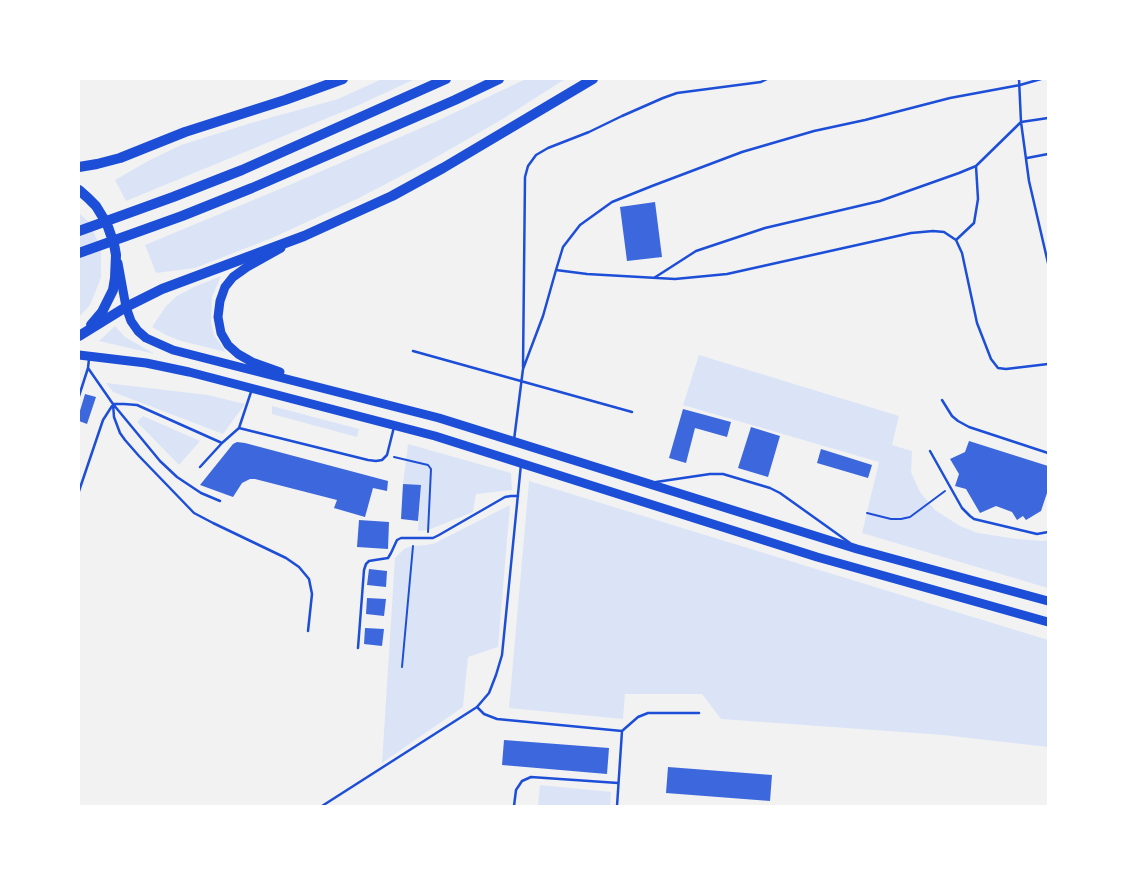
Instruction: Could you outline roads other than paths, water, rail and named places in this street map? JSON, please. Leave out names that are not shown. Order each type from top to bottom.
[{"type":"highway","points":[[79,166],[120,158],[185,132],[343,79]]},
{"type":"highway","points":[[79,231],[242,170],[446,79]]},
{"type":"highway","points":[[79,253],[182,216],[252,188],[499,79]]},
{"type":"highway","points":[[327,389],[252,362],[238,354],[228,345],[221,332],[218,317],[220,301],[225,287],[233,277],[304,236],[392,196],[443,168],[593,79]]},
{"type":"highway","points":[[79,190],[88,198],[108,224],[114,244],[126,307],[131,321],[146,338],[158,344],[191,355],[439,418],[857,548],[1048,601]]},
{"type":"highway","points":[[79,336],[126,307],[162,289],[304,236]]},
{"type":"highway","points":[[79,336],[95,322],[110,295],[116,266],[114,244]]},
{"type":"highway","points":[[79,355],[189,372],[435,436],[817,557],[1048,622]]},
{"type":"lane","points":[[514,441],[523,369],[525,177],[528,166],[536,155],[548,148],[589,132],[663,98],[677,93],[761,82],[767,79]]},
{"type":"lane","points":[[1020,79],[1021,122],[1029,181],[1048,263]]},
{"type":"lane","points":[[523,369],[543,316],[563,247],[580,225],[612,202],[742,152],[814,131],[950,98],[1020,85],[1041,79]]},
{"type":"lane","points":[[654,278],[696,251],[765,228],[880,201],[960,173],[976,166],[1021,122],[1048,118]]},
{"type":"lane","points":[[1027,158],[1048,154]]},
{"type":"lane","points":[[956,240],[974,223],[978,200],[976,166]]},
{"type":"lane","points":[[556,270],[675,279],[727,274],[911,234],[933,230],[944,232],[956,240],[962,253],[977,323],[991,359],[998,368],[1006,369],[1048,364]]},
{"type":"lane","points":[[413,351],[632,412]]},
{"type":"lane","points":[[79,396],[88,368],[89,356]]},
{"type":"lane","points":[[88,368],[113,404],[160,461],[177,477],[220,502]]},
{"type":"lane","points":[[200,467],[239,428],[252,388]]},
{"type":"lane","points":[[942,400],[952,416],[969,427],[1048,453]]},
{"type":"lane","points":[[113,404],[137,405],[222,443]]},
{"type":"lane","points":[[79,492],[104,420],[113,404]]},
{"type":"lane","points":[[113,404],[114,418],[125,440],[194,513],[299,566],[309,579],[312,594],[308,631]]},
{"type":"lane","points":[[239,428],[376,461],[382,460],[387,455],[395,425]]},
{"type":"lane","points":[[930,451],[962,508],[974,520],[1037,534],[1048,532]]},
{"type":"lane","points":[[322,806],[477,707],[488,693],[502,655],[521,463]]},
{"type":"lane","points":[[646,483],[710,474],[723,474],[770,488],[780,493],[857,548]]},
{"type":"lane","points":[[358,648],[364,570],[369,561],[388,558],[392,553],[396,540],[401,538],[428,538],[440,535],[505,497],[518,496]]},
{"type":"lane","points":[[477,707],[484,714],[497,719],[622,731]]},
{"type":"lane","points":[[617,806],[622,731],[638,717],[648,713],[699,713]]},
{"type":"lane","points":[[514,806],[516,790],[522,781],[531,777],[618,783]]}]
